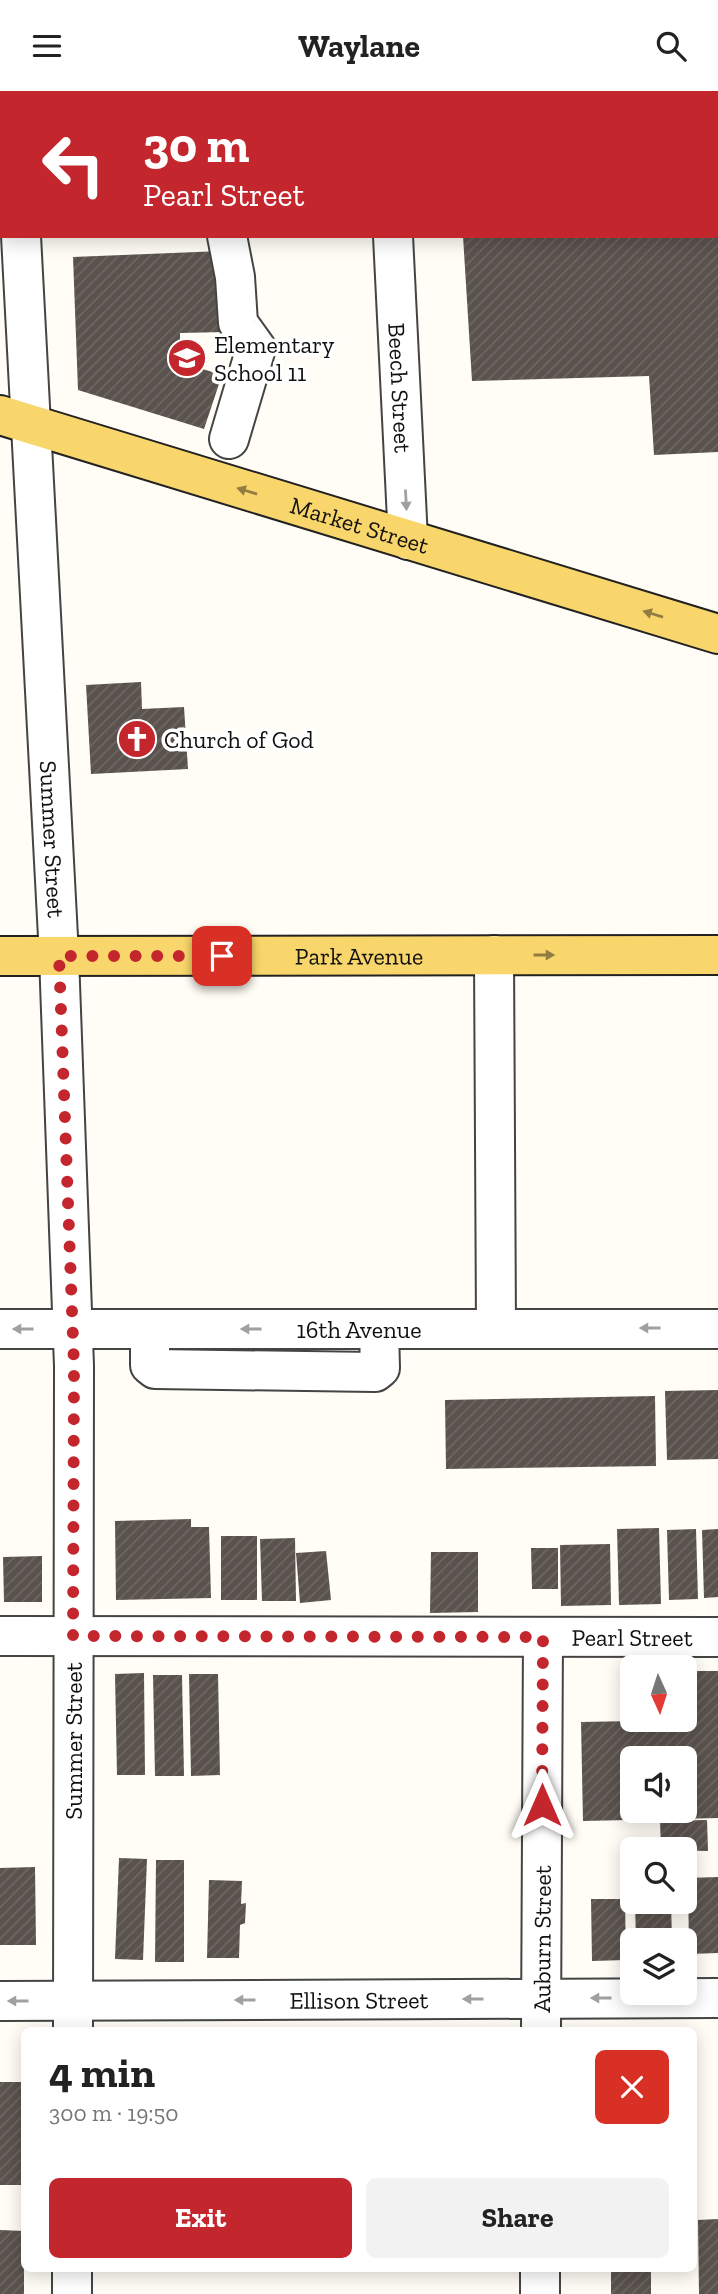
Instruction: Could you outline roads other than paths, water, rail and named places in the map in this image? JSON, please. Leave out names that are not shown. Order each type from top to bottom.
[{"type":"main road","name":"Market Street","points":[[15,420],[718,634]]},
{"type":"main road","name":"Park Avenue","points":[[0,956],[718,955]]},
{"type":"street","name":"Summer Street","points":[[21,238],[15,420],[59,956],[72,1329],[73,2015]]},
{"type":"street","points":[[227,238],[235,277],[238,323],[256,348],[229,439]]},
{"type":"street","name":"Beech Street","points":[[393,238],[408,540]]},
{"type":"street","points":[[494,955],[496,1328]]},
{"type":"street","name":"16th Avenue","points":[[0,1329],[718,1329]]},
{"type":"street","name":"Pearl Street","points":[[0,1636],[718,1637]]},
{"type":"street","name":"Auburn Street","points":[[541,2014],[543,1637]]},
{"type":"street","name":"Ellison Street","points":[[0,2001],[73,2015],[541,2014],[718,1998]]},
{"type":"street","points":[[72,2272],[72,2294]]},
{"type":"street","points":[[540,2272],[540,2294]]},
{"type":"place","name":"Elementary School 11","points":[[187,358]]},
{"type":"place","name":"Church of God","points":[[137,739]]}]
